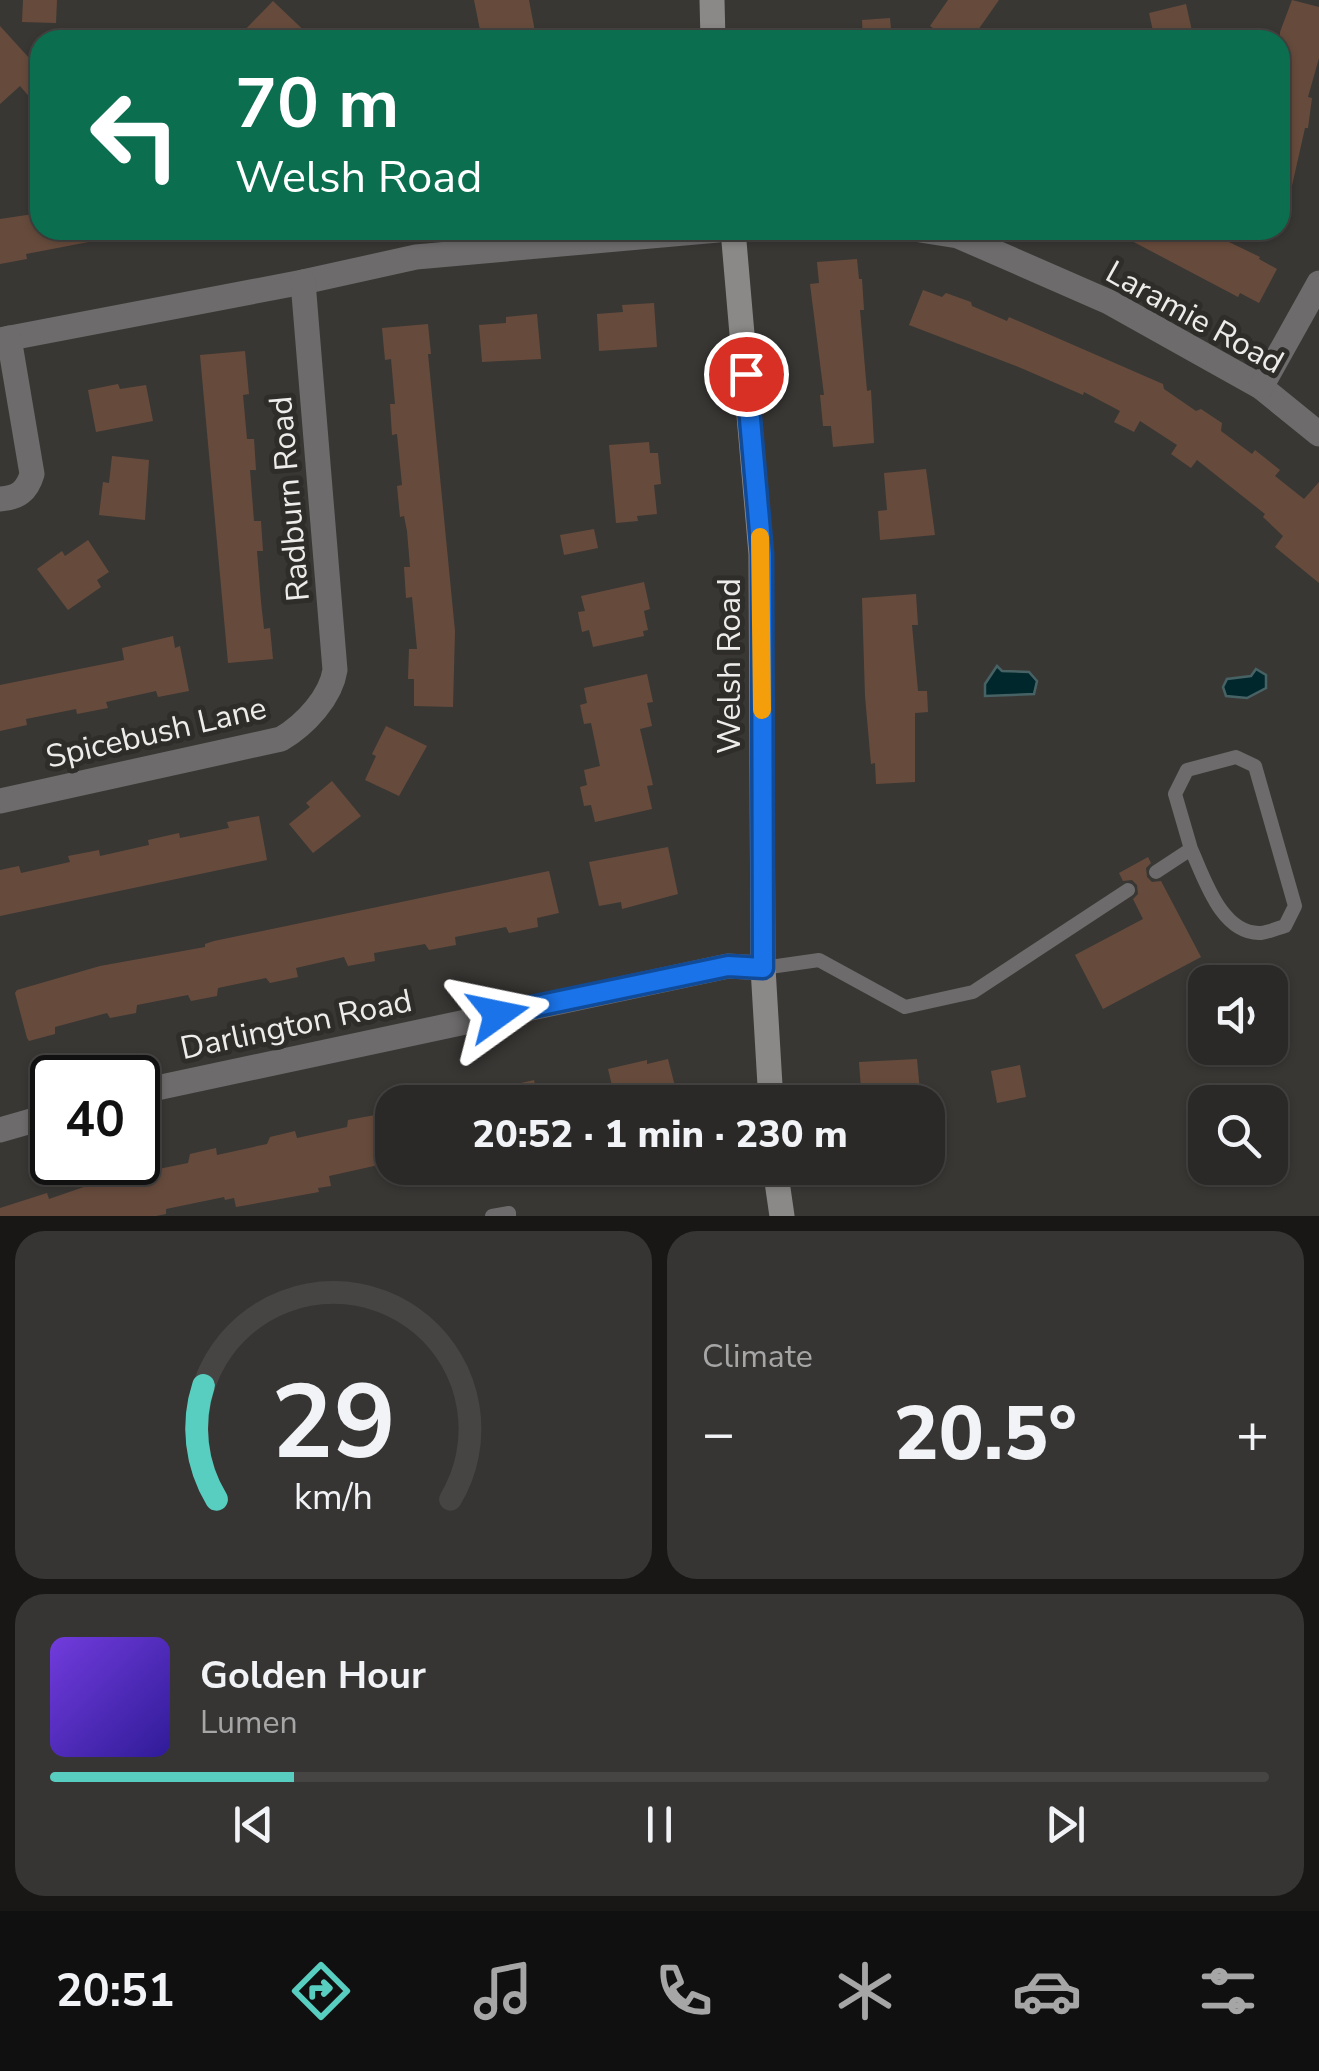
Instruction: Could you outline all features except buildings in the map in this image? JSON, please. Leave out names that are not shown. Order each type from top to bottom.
[{"type":"main road","points":[[712,0],[712,30]]},
{"type":"main road","name":"Welsh Road","points":[[734,240],[762,554],[763,968],[770,1085]]},
{"type":"main road","points":[[778,1185],[782,1216]]},
{"type":"street","points":[[0,499],[18,496],[30,483],[32,474],[4,339],[416,257],[606,240]]},
{"type":"street","name":"Laramie Road","points":[[975,240],[1109,302],[1261,387],[1319,434]]},
{"type":"street","name":"Radburn Road","points":[[304,282],[335,670],[333,682],[317,706]]},
{"type":"street","points":[[1261,387],[1319,283]]},
{"type":"street","name":"Spicebush Lane","points":[[0,801],[272,742],[288,734],[317,706]]},
{"type":"street","name":"Darlington Road","points":[[160,1087],[728,966],[763,968]]},
{"type":"street","points":[[0,1130],[30,1121]]},
{"type":"lane","points":[[1236,757],[1255,766],[1294,906],[1285,926],[1258,934],[1238,926],[1220,910],[1191,849],[1175,794],[1187,770],[1236,757]]},
{"type":"lane","points":[[1156,872],[1191,849]]},
{"type":"lane","points":[[763,968],[819,960],[905,1007],[973,992],[1128,890]]},
{"type":"lane","points":[[492,1216],[509,1216]]},
{"type":"water","points":[[997,666],[1002,671],[1029,672],[1037,681],[1034,694],[985,696],[985,684]]},
{"type":"water","points":[[1256,669],[1266,675],[1266,688],[1247,698],[1226,696],[1223,687],[1227,679],[1251,676]]},
{"type":"slow traffic","points":[[760,537],[762,710]]},
{"type":"route","points":[[498,1014],[728,966],[763,968],[762,554],[746,374]]}]
